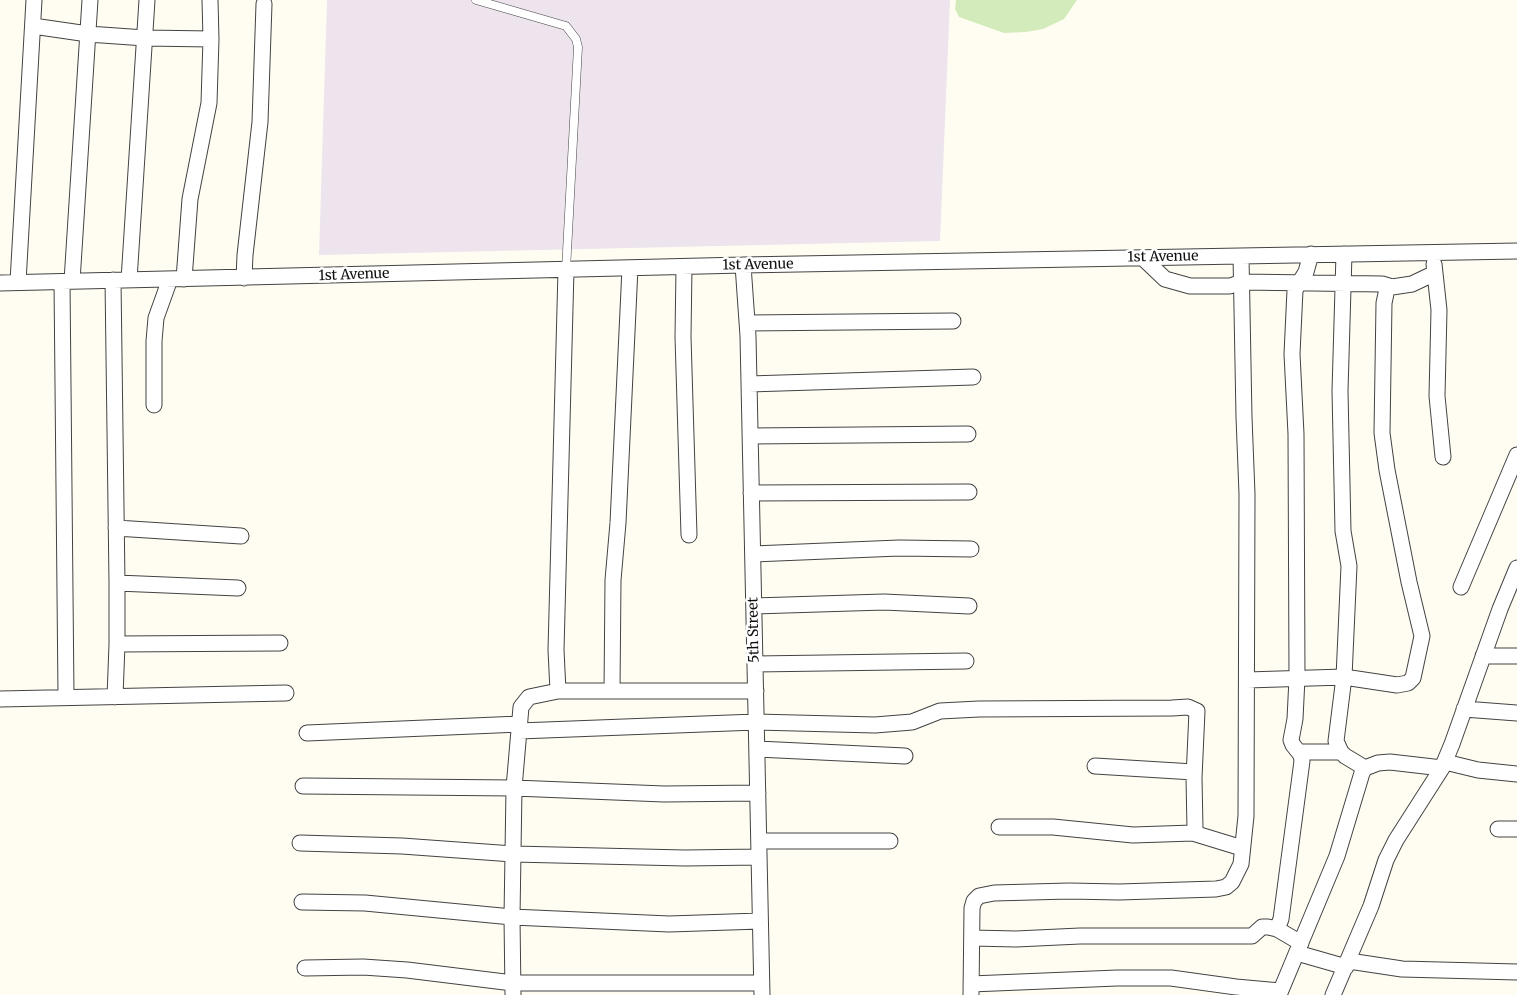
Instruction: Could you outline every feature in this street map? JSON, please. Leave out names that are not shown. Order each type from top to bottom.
[{"type":"street","points":[[18,282],[34,0]]},
{"type":"street","points":[[66,696],[67,282],[90,0]]},
{"type":"street","points":[[129,280],[147,0]]},
{"type":"street","points":[[154,405],[156,318],[177,279],[190,199],[209,103],[210,0]]},
{"type":"street","points":[[244,278],[260,122],[264,4]]},
{"type":"street","points":[[33,26],[88,34],[211,40]]},
{"type":"street","name":"1st Avenue","points":[[0,283],[743,265],[1517,251]]},
{"type":"street","points":[[1433,252],[1439,310],[1437,396],[1443,457]]},
{"type":"street","points":[[1276,929],[1281,919],[1302,760],[1292,740],[1297,678],[1296,434],[1292,354],[1294,295],[1306,272],[1311,254]]},
{"type":"street","points":[[1344,254],[1340,391],[1343,531],[1349,566],[1344,677],[1336,742],[1341,752],[1365,768]]},
{"type":"street","points":[[1241,256],[1247,494],[1246,816],[1241,864],[1232,882],[1226,887],[1216,889],[1119,892],[1069,890],[983,894],[974,901],[972,908],[971,989],[1108,978],[1171,978],[1279,993],[1337,856],[1365,768],[1378,763],[1390,762],[1443,765],[1517,774]]},
{"type":"street","points":[[1143,258],[1165,279],[1190,286],[1230,286],[1242,282],[1382,284],[1392,287],[1412,284],[1435,273]]},
{"type":"street","name":"5th Street","points":[[743,265],[749,384],[762,989]]},
{"type":"street","points":[[684,267],[683,347],[689,535]]},
{"type":"street","points":[[612,691],[613,580],[618,523],[630,268]]},
{"type":"street","points":[[558,691],[556,641],[566,270]]},
{"type":"street","points":[[113,280],[117,583],[117,644],[114,697]]},
{"type":"street","points":[[1247,680],[1344,677],[1397,685],[1408,683],[1412,678],[1422,636],[1409,582],[1387,470],[1382,433],[1384,303],[1385,292],[1392,287]]},
{"type":"street","points":[[747,323],[953,321]]},
{"type":"street","points":[[749,384],[973,377]]},
{"type":"street","points":[[750,436],[968,434]]},
{"type":"street","points":[[1461,587],[1517,455]]},
{"type":"street","points":[[751,493],[970,492]]},
{"type":"street","points":[[116,528],[241,536]]},
{"type":"street","points":[[753,554],[899,548],[971,549]]},
{"type":"street","points":[[1333,995],[1371,906],[1386,860],[1396,840],[1443,765],[1483,656],[1510,599],[1517,568]]},
{"type":"street","points":[[117,583],[238,588]]},
{"type":"street","points":[[754,606],[884,602],[969,606]]},
{"type":"street","points":[[117,644],[280,643]]},
{"type":"street","points":[[1483,656],[1517,656]]},
{"type":"street","points":[[755,664],[966,661]]},
{"type":"street","points":[[513,989],[514,788],[521,707],[530,697],[558,691],[756,691]]},
{"type":"street","points":[[0,699],[66,696],[114,697],[286,693]]},
{"type":"street","points":[[307,733],[756,722],[876,725],[912,722],[929,714],[953,710],[1191,707],[1198,713],[1194,772],[1195,828],[1193,833]]},
{"type":"street","points":[[1464,710],[1517,713]]},
{"type":"street","points":[[757,750],[904,756]]},
{"type":"street","points":[[1299,752],[1341,752]]},
{"type":"street","points":[[1095,766],[1194,772]]},
{"type":"street","points":[[303,786],[514,788],[664,794],[758,794]]},
{"type":"street","points":[[999,827],[1053,827],[1133,835],[1186,835],[1193,833],[1242,848]]},
{"type":"street","points":[[1498,829],[1517,829]]},
{"type":"street","points":[[759,841],[890,841]]},
{"type":"street","points":[[300,843],[402,846],[513,854],[685,858],[759,857]]},
{"type":"street","points":[[302,902],[374,904],[512,917],[670,924],[760,921]]},
{"type":"street","points":[[972,938],[1252,936],[1262,927],[1272,927],[1299,948],[1347,964],[1402,969],[1517,972]]},
{"type":"street","points":[[305,968],[363,967],[406,970],[513,989],[762,989]]},
{"type":"lane","points":[[476,0],[566,26],[576,39],[578,47],[566,270]]},
{"type":"shaded area","points":[[327,0],[950,0],[940,241],[319,255]]},
{"type":"green space","points":[[956,0],[1077,0],[1064,19],[1043,29],[1004,33],[959,17],[955,9]]}]
